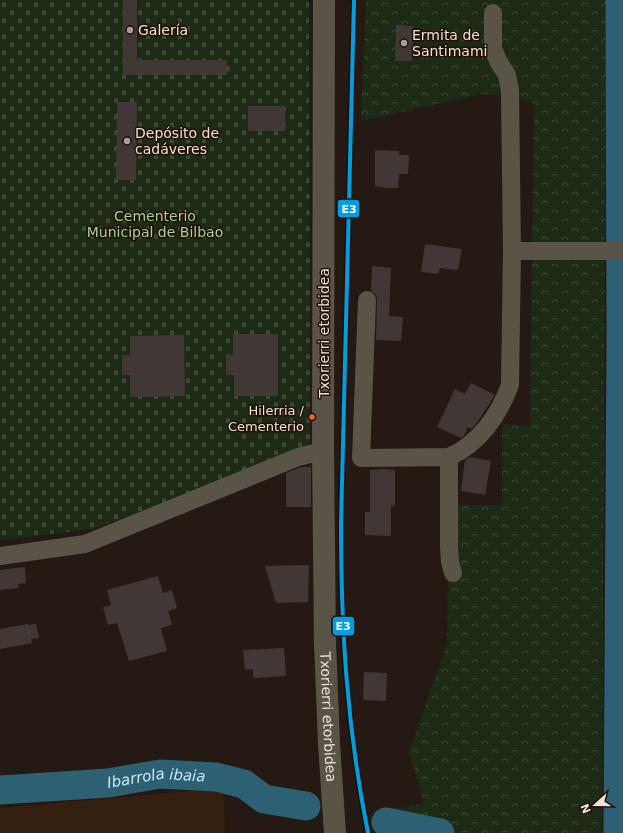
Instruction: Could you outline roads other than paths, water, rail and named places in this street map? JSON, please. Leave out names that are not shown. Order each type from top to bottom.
[{"type":"street","name":"Txorierri etorbidea","points":[[324,0],[323,451],[325,643],[329,744],[335,833]]},
{"type":"street","points":[[367,300],[361,458],[449,457],[461,452],[486,429],[504,401],[510,385],[512,251],[510,92],[507,75],[499,63],[493,48],[493,13]]},
{"type":"street","points":[[512,251],[623,251]]},
{"type":"street","points":[[0,556],[85,544],[298,457],[323,451]]},
{"type":"street","points":[[449,457],[449,546],[450,562],[453,573]]},
{"type":"waterway","points":[[618,833],[621,338],[620,0]]},
{"type":"waterway","name":"Ibarrola ibaia","points":[[0,790],[108,783],[160,774],[216,777],[244,784],[264,799],[306,806]]},
{"type":"waterway","name":"Ibarrola ibaia","points":[[386,822],[440,833]]},
{"type":"place","name":"Galería","points":[[130,30]]},
{"type":"place","name":"Ermita de Santimami","points":[[404,43]]},
{"type":"place","name":"Depósito de cadáveres","points":[[127,141]]},
{"type":"place","name":"Hilerria / Cementerio","points":[[312,417]]},
{"type":"park label","name":"Cementerio Municipal de Bilbao","points":[[155,224]]}]
